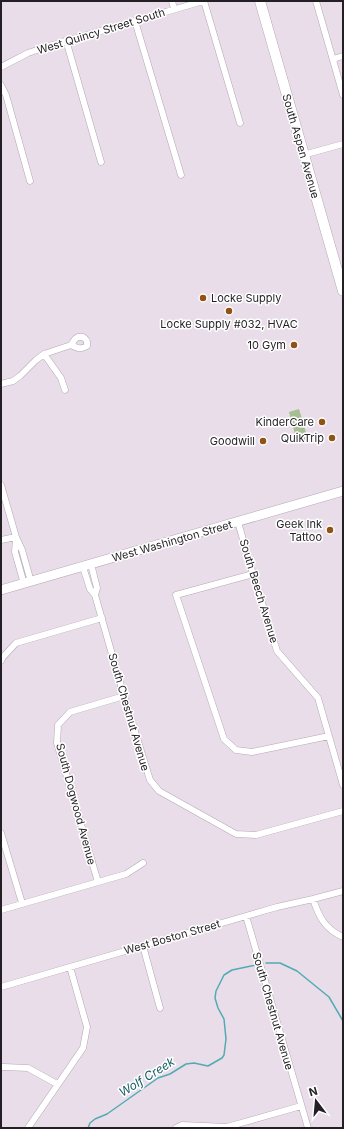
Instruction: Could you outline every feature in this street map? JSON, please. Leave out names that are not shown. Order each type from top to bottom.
[{"type":"main road","name":"South Aspen Avenue","points":[[260,1],[343,291]]},
{"type":"main road","name":"West Washington Street","points":[[1,590],[343,491]]},
{"type":"street","points":[[172,1],[174,10]]},
{"type":"street","points":[[204,1],[240,123]]},
{"type":"street","name":"West Quincy Street South","points":[[1,67],[28,53],[66,40],[204,1]]},
{"type":"street","points":[[316,1],[343,95]]},
{"type":"street","points":[[135,21],[180,175]]},
{"type":"street","points":[[66,40],[101,162]]},
{"type":"street","points":[[333,59],[343,56]]},
{"type":"street","points":[[1,85],[6,95],[30,181]]},
{"type":"street","points":[[304,155],[343,144]]},
{"type":"street","points":[[1,384],[13,381],[44,354],[71,345]]},
{"type":"street","points":[[44,354],[61,378],[65,390]]},
{"type":"street","points":[[1,485],[16,536],[15,552],[27,583]]},
{"type":"street","name":"South Beech Avenue","points":[[238,522],[278,651],[318,698],[341,770],[343,785]]},
{"type":"street","points":[[1,540],[16,536]]},
{"type":"street","name":"South Chestnut Avenue","points":[[87,565],[90,590],[95,595],[150,780],[159,791],[236,834],[256,835],[343,811]]},
{"type":"street","points":[[253,574],[176,596],[224,740],[236,750],[252,752],[329,736]]},
{"type":"street","points":[[1,661],[16,643],[102,618]]},
{"type":"street","name":"South Dogwood Avenue","points":[[98,882],[57,743],[58,725],[70,712],[124,696]]},
{"type":"street","points":[[1,833],[22,903]]},
{"type":"street","points":[[1,910],[126,874],[143,863]]},
{"type":"street","name":"West Boston Street","points":[[1,987],[277,907],[343,891]]},
{"type":"street","points":[[313,899],[320,916],[326,925],[332,932],[343,937]]},
{"type":"street","name":"South Chestnut Avenue","points":[[246,916],[308,1128]]},
{"type":"street","points":[[143,946],[160,1008]]},
{"type":"street","points":[[28,1128],[83,1048],[87,1027],[70,967]]},
{"type":"street","points":[[1,1067],[28,1068],[57,1084]]},
{"type":"street","points":[[176,1128],[182,1125],[227,1127],[301,1106]]},
{"type":"green space","points":[[299,409],[308,439],[297,442],[289,412]]},
{"type":"waterway","points":[[266,963],[280,963],[297,971],[329,997],[343,1021]]},
{"type":"waterway","name":"Wolf Creek","points":[[88,1128],[90,1123],[95,1119],[107,1114],[158,1078],[170,1074],[186,1064],[194,1063],[208,1066],[222,1058],[224,1055],[226,1039],[224,1019],[215,998],[216,991],[224,975],[232,970],[256,965]]},
{"type":"place","name":"Locke Supply","points":[[203,298]]},
{"type":"place","name":"Locke Supply #032, HVAC","points":[[229,311]]},
{"type":"place","name":"10 Gym","points":[[294,345]]},
{"type":"place","name":"KinderCare","points":[[322,422]]},
{"type":"place","name":"QuikTrip","points":[[332,438]]},
{"type":"place","name":"Goodwill","points":[[263,441]]},
{"type":"place","name":"Geek Ink Tattoo","points":[[330,530]]}]
